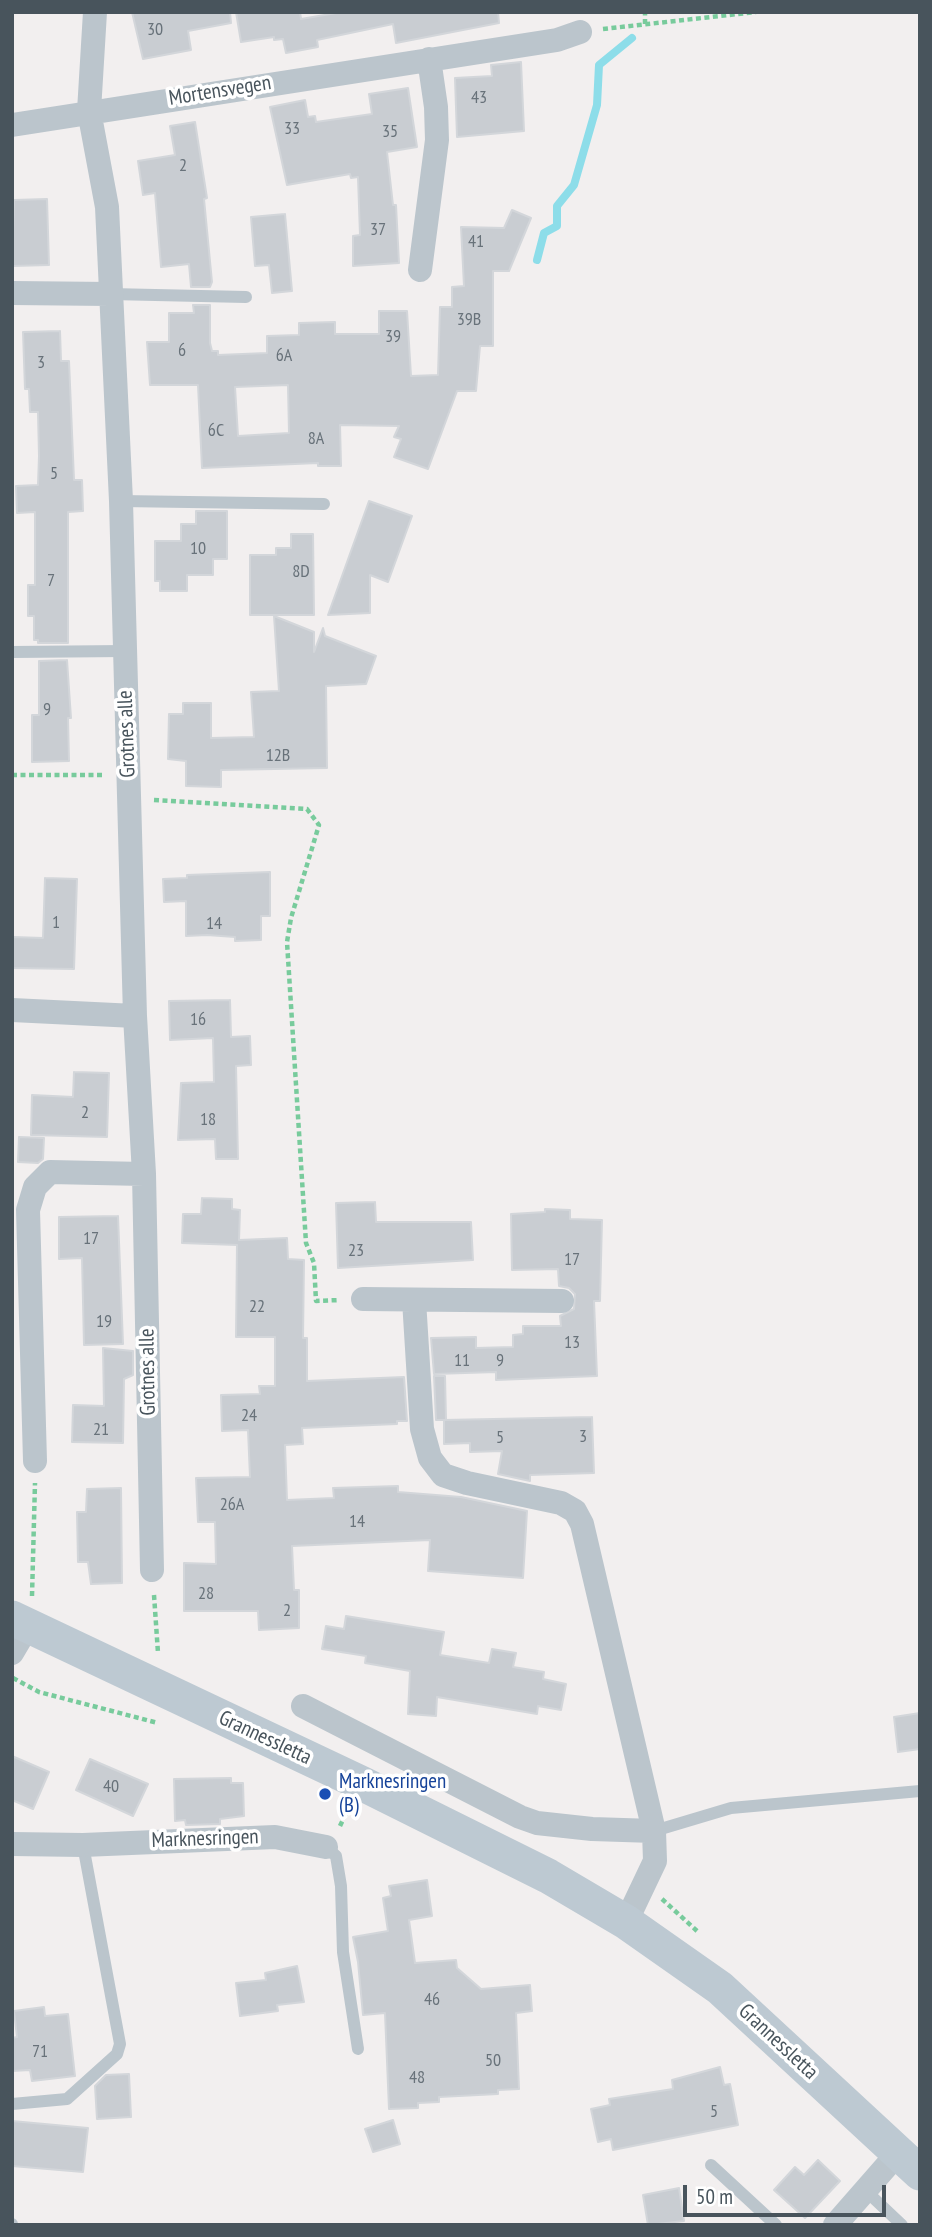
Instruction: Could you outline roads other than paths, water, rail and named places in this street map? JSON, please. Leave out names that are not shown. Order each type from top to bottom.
[{"type":"main road","name":"Grannessletta","points":[[21,1625],[375,1790],[548,1876],[626,1922],[720,1988],[909,2163]]},
{"type":"street","name":"Grotnes alle","points":[[95,12],[89,111],[107,208],[121,501],[135,1016],[144,1174],[152,1570]]},
{"type":"street","name":"Mortensvegen","points":[[12,125],[557,40],[580,32]]},
{"type":"street","points":[[419,270],[437,140],[429,60]]},
{"type":"street","points":[[12,293],[110,293]]},
{"type":"street","points":[[12,1010],[135,1016]]},
{"type":"street","points":[[35,1461],[28,1210],[35,1187],[50,1172],[144,1174]]},
{"type":"street","points":[[363,1299],[562,1301]]},
{"type":"street","points":[[414,1300],[422,1429],[430,1458],[443,1475],[467,1483],[561,1503],[575,1511],[582,1524],[654,1831],[655,1861],[626,1922]]},
{"type":"street","points":[[303,1706],[520,1817],[537,1823],[592,1829],[654,1831]]},
{"type":"street","name":"Marknesringen","points":[[12,1844],[83,1845],[275,1837],[326,1847]]},
{"type":"street","points":[[835,2225],[865,2190],[909,2163]]},
{"type":"lane","points":[[110,293],[246,297]]},
{"type":"lane","points":[[121,501],[324,504]]},
{"type":"lane","points":[[12,652],[125,651]]},
{"type":"lane","points":[[654,1831],[731,1808],[920,1791]]},
{"type":"lane","points":[[12,2104],[67,2099],[113,2061],[120,2045],[83,1845]]},
{"type":"lane","points":[[326,1847],[336,1856],[341,1886],[343,1952],[358,2049]]},
{"type":"lane","points":[[711,2165],[776,2225]]},
{"type":"lane","points":[[865,2190],[902,2225]]},
{"type":"waterway","points":[[537,260],[544,233],[557,226],[557,206],[574,185],[597,105],[599,65],[632,38]]},
{"type":"place","name":"Marknesringen (B)","points":[[325,1794]]}]
